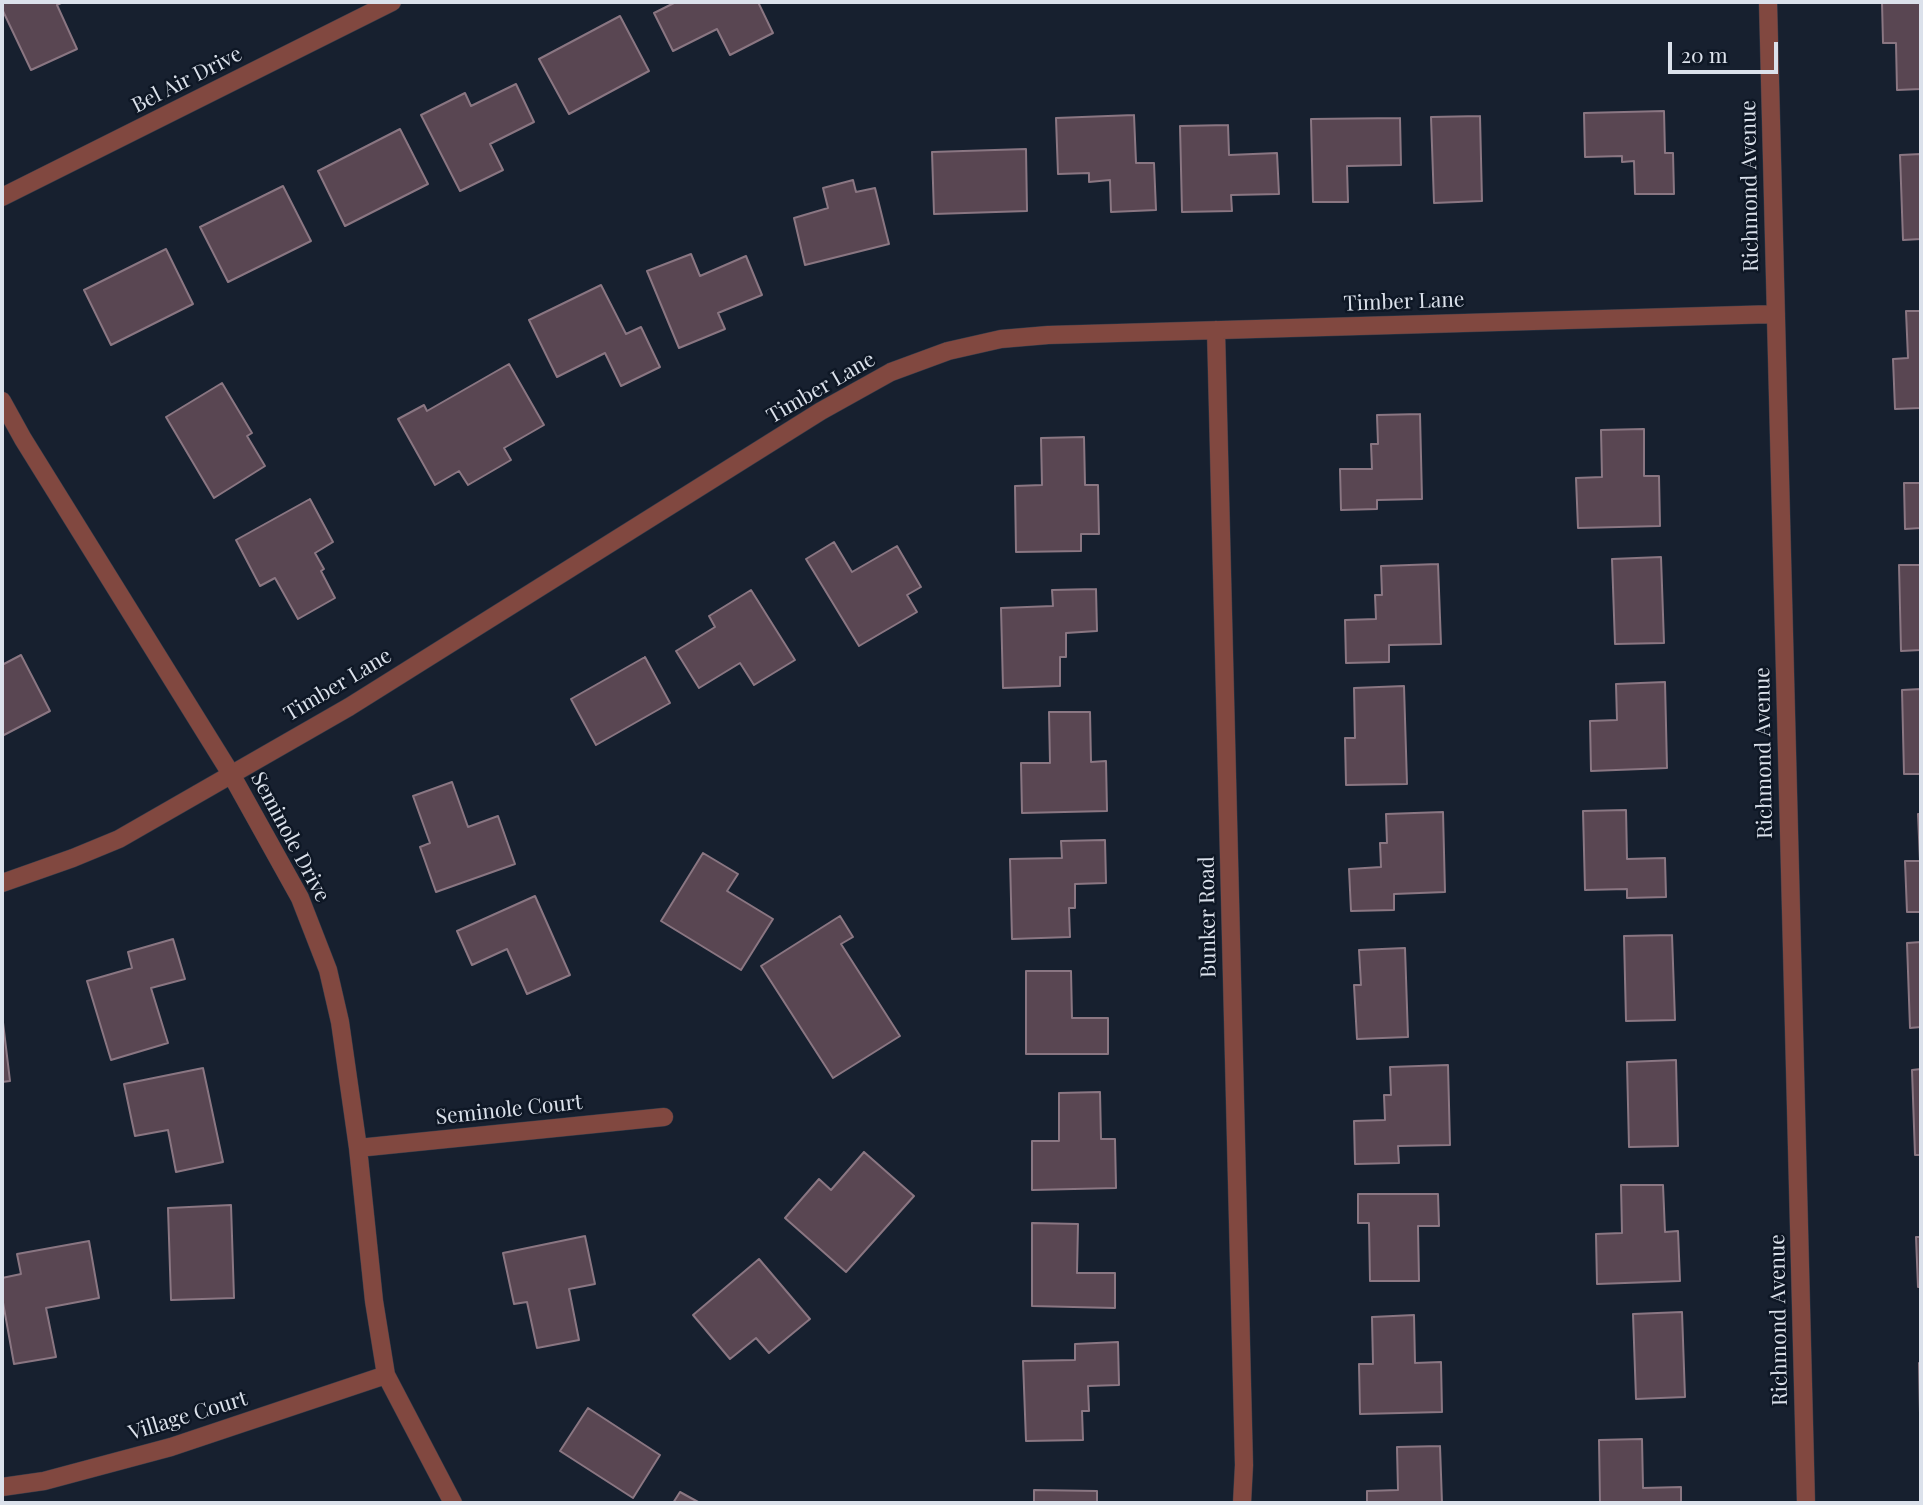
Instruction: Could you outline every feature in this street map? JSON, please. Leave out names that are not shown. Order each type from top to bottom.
[{"type":"street","name":"Bel Air Drive","points":[[2,197],[392,2]]},
{"type":"street","name":"Richmond Avenue","points":[[1768,2],[1806,1503]]},
{"type":"street","name":"Timber Lane","points":[[2,883],[119,839],[349,707],[821,411],[891,372],[948,351],[1001,339],[1048,335],[1776,314]]},
{"type":"street","name":"Bunker Road","points":[[1216,330],[1244,1465],[1242,1503]]},
{"type":"street","name":"Seminole Drive","points":[[2,401],[231,775],[300,898],[328,970],[340,1022],[358,1148],[374,1301],[386,1375],[453,1503]]},
{"type":"street","name":"Seminole Court","points":[[358,1148],[664,1117]]},
{"type":"street","name":"Village Court","points":[[2,1487],[44,1481],[171,1447],[386,1375]]},
{"type":"building","points":[[2,2],[63,2],[57,5],[77,49],[31,70],[2,9]]},
{"type":"building","points":[[676,2],[758,2],[773,33],[730,55],[717,29],[673,51],[654,13]]},
{"type":"building","points":[[1882,2],[1921,2],[1921,89],[1897,90],[1896,43],[1883,43]]},
{"type":"building","points":[[620,16],[649,71],[569,114],[539,59]]},
{"type":"building","points":[[516,84],[534,122],[490,144],[503,170],[460,191],[421,115],[465,93],[471,106]]},
{"type":"building","points":[[1664,111],[1665,153],[1673,153],[1674,194],[1635,194],[1634,161],[1622,162],[1622,156],[1585,157],[1584,113]]},
{"type":"building","points":[[1134,115],[1136,163],[1154,163],[1156,210],[1111,212],[1110,180],[1089,182],[1089,173],[1058,174],[1056,118]]},
{"type":"building","points":[[1480,116],[1482,201],[1434,203],[1431,117]]},
{"type":"building","points":[[1400,118],[1401,165],[1347,166],[1348,202],[1313,202],[1311,119]]},
{"type":"building","points":[[1228,125],[1229,155],[1277,153],[1279,194],[1231,195],[1232,211],[1182,212],[1180,126]]},
{"type":"building","points":[[400,129],[428,184],[345,226],[318,171]]},
{"type":"building","points":[[1026,149],[1027,211],[934,214],[932,152]]},
{"type":"building","points":[[1921,154],[1921,239],[1903,240],[1900,155]]},
{"type":"building","points":[[853,180],[856,192],[875,188],[889,244],[805,265],[794,218],[828,208],[823,188]]},
{"type":"building","points":[[283,186],[311,241],[228,282],[200,227]]},
{"type":"building","points":[[166,249],[193,304],[111,345],[84,290]]},
{"type":"building","points":[[691,254],[700,276],[746,256],[762,295],[718,313],[725,329],[679,348],[647,271]]},
{"type":"building","points":[[601,285],[626,334],[641,327],[660,367],[621,386],[605,353],[557,377],[529,320]]},
{"type":"building","points":[[1906,311],[1921,311],[1921,408],[1895,409],[1893,359],[1908,358]]},
{"type":"building","points":[[509,364],[544,425],[504,448],[511,460],[468,485],[459,471],[435,485],[398,419],[424,405],[427,411]]},
{"type":"building","points":[[222,383],[252,433],[247,436],[265,466],[214,498],[166,417]]},
{"type":"building","points":[[1420,414],[1422,499],[1377,500],[1377,509],[1341,510],[1340,469],[1372,469],[1371,444],[1378,444],[1377,415]]},
{"type":"building","points":[[1644,429],[1644,476],[1659,476],[1660,526],[1578,528],[1576,478],[1602,477],[1601,430]]},
{"type":"building","points":[[1084,437],[1085,485],[1098,485],[1099,534],[1081,534],[1081,551],[1016,552],[1015,486],[1042,485],[1041,438]]},
{"type":"building","points":[[1904,483],[1921,483],[1921,528],[1905,529]]},
{"type":"building","points":[[310,499],[333,542],[315,553],[335,598],[298,619],[275,578],[260,586],[236,540]]},
{"type":"building","points":[[834,542],[852,572],[897,546],[921,587],[907,595],[917,612],[859,646],[806,559]]},
{"type":"building","points":[[1661,557],[1664,643],[1615,644],[1612,559]]},
{"type":"building","points":[[1438,564],[1441,644],[1389,645],[1389,662],[1346,663],[1345,620],[1376,619],[1375,595],[1382,595],[1381,566]]},
{"type":"building","points":[[1899,565],[1921,565],[1921,650],[1901,651]]},
{"type":"building","points":[[1096,589],[1097,631],[1066,633],[1066,657],[1060,657],[1060,686],[1003,688],[1001,608],[1053,606],[1052,590]]},
{"type":"building","points":[[751,590],[795,660],[754,685],[740,663],[699,688],[676,651],[715,627],[709,616]]},
{"type":"building","points":[[21,655],[50,711],[2,736],[2,665]]},
{"type":"building","points":[[645,657],[670,703],[596,745],[571,699]]},
{"type":"building","points":[[1665,682],[1667,768],[1591,771],[1590,721],[1617,720],[1616,684]]},
{"type":"building","points":[[1404,686],[1407,784],[1346,785],[1345,738],[1355,738],[1354,688]]},
{"type":"building","points":[[1921,689],[1921,774],[1904,774],[1902,690]]},
{"type":"building","points":[[1049,712],[1090,712],[1091,762],[1106,761],[1107,811],[1022,813],[1021,763],[1050,763]]},
{"type":"building","points":[[452,782],[468,827],[498,816],[515,864],[436,892],[420,847],[430,843],[413,796]]},
{"type":"building","points":[[1626,810],[1627,859],[1665,858],[1666,897],[1627,898],[1627,889],[1585,890],[1583,811]]},
{"type":"building","points":[[1443,812],[1445,892],[1394,894],[1394,910],[1351,911],[1349,869],[1381,867],[1380,843],[1387,843],[1386,814]]},
{"type":"building","points":[[1918,814],[1921,814],[1921,912],[1907,912],[1905,861],[1920,861]]},
{"type":"building","points":[[1105,840],[1106,883],[1075,884],[1075,908],[1069,908],[1070,937],[1012,939],[1010,859],[1062,858],[1061,841]]},
{"type":"building","points":[[703,853],[738,874],[727,891],[773,919],[741,970],[661,921]]},
{"type":"building","points":[[535,896],[570,975],[527,994],[507,949],[472,965],[457,931]]},
{"type":"building","points":[[840,916],[853,937],[841,944],[900,1036],[833,1078],[761,966]]},
{"type":"building","points":[[1672,935],[1675,1020],[1626,1021],[1624,936]]},
{"type":"building","points":[[173,939],[185,979],[151,988],[168,1043],[111,1060],[87,981],[132,968],[128,952]]},
{"type":"building","points":[[1921,942],[1921,1027],[1910,1028],[1907,943]]},
{"type":"building","points":[[1405,948],[1408,1037],[1357,1039],[1354,985],[1361,985],[1359,950]]},
{"type":"building","points":[[1026,971],[1071,971],[1072,1018],[1108,1018],[1108,1054],[1026,1054]]},
{"type":"building","points":[[2,1014],[10,1081],[2,1082]]},
{"type":"building","points":[[1676,1060],[1678,1146],[1629,1147],[1627,1062]]},
{"type":"building","points":[[1448,1065],[1450,1145],[1398,1146],[1399,1163],[1355,1164],[1354,1121],[1385,1120],[1384,1095],[1391,1095],[1390,1067]]},
{"type":"building","points":[[203,1068],[223,1162],[176,1172],[168,1130],[135,1136],[124,1084]]},
{"type":"building","points":[[1921,1069],[1921,1155],[1915,1155],[1912,1070]]},
{"type":"building","points":[[1100,1092],[1101,1139],[1115,1139],[1116,1188],[1032,1190],[1032,1141],[1059,1141],[1059,1093]]},
{"type":"building","points":[[864,1152],[914,1196],[846,1272],[785,1218],[819,1179],[831,1190]]},
{"type":"building","points":[[1621,1185],[1663,1185],[1665,1232],[1678,1231],[1680,1281],[1597,1284],[1596,1234],[1622,1233]]},
{"type":"building","points":[[1358,1194],[1438,1194],[1439,1226],[1418,1226],[1419,1281],[1370,1281],[1369,1223],[1358,1223]]},
{"type":"building","points":[[231,1205],[234,1298],[171,1300],[168,1208]]},
{"type":"building","points":[[1032,1223],[1078,1224],[1077,1273],[1115,1273],[1115,1308],[1032,1306]]},
{"type":"building","points":[[585,1236],[595,1284],[569,1289],[579,1340],[537,1348],[527,1302],[514,1304],[503,1253]]},
{"type":"building","points":[[1916,1237],[1921,1237],[1921,1287],[1918,1287]]},
{"type":"building","points":[[89,1241],[99,1298],[46,1308],[56,1357],[14,1364],[2,1297],[2,1278],[21,1274],[17,1254]]},
{"type":"building","points":[[759,1259],[810,1319],[769,1353],[756,1338],[730,1359],[693,1315]]},
{"type":"building","points":[[1682,1312],[1685,1397],[1636,1399],[1633,1314]]},
{"type":"building","points":[[1414,1315],[1415,1363],[1441,1362],[1442,1412],[1360,1414],[1359,1364],[1373,1364],[1372,1317]]},
{"type":"building","points":[[1118,1342],[1119,1385],[1088,1386],[1089,1411],[1082,1411],[1083,1440],[1026,1441],[1023,1361],[1075,1360],[1075,1344]]},
{"type":"building","points":[[1921,1363],[1921,1414],[1920,1414]]},
{"type":"building","points":[[588,1408],[660,1455],[633,1498],[560,1451]]},
{"type":"building","points":[[1642,1439],[1643,1488],[1681,1487],[1681,1503],[1600,1503],[1599,1440]]},
{"type":"building","points":[[1440,1446],[1442,1503],[1367,1503],[1367,1491],[1398,1490],[1397,1447]]},
{"type":"building","points":[[1034,1490],[1097,1491],[1097,1503],[1034,1503]]},
{"type":"building","points":[[680,1492],[700,1503],[673,1503]]}]
